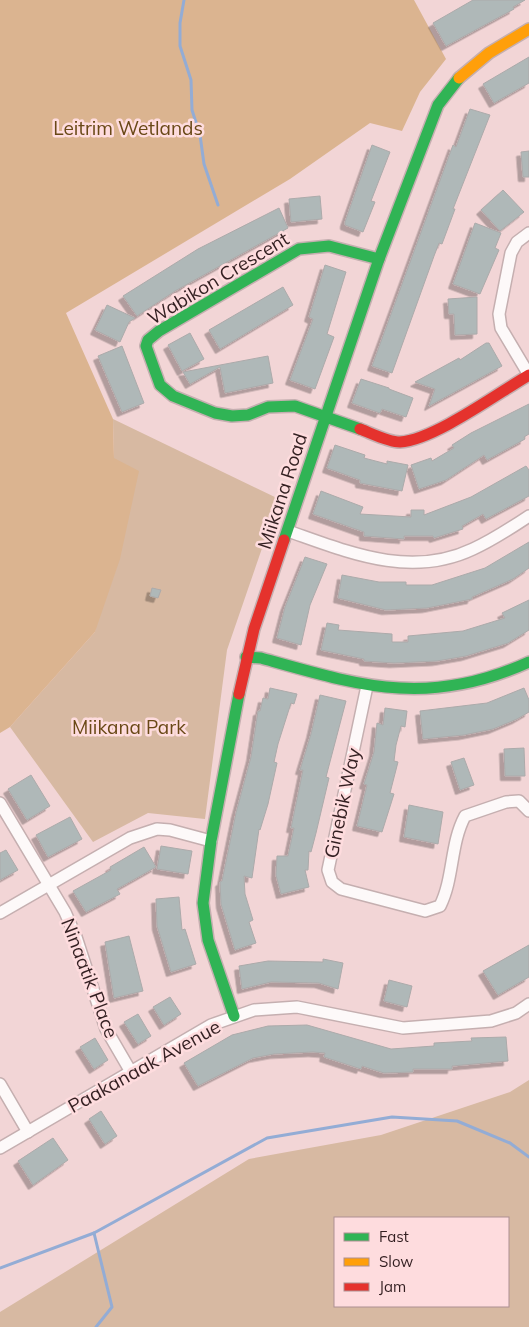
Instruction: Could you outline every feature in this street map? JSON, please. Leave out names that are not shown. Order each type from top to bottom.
[{"type":"street","name":"Miikana Road","points":[[234,1016],[213,957],[204,924],[204,880],[246,657],[379,259],[438,105],[453,83],[482,56],[529,29]]},
{"type":"street","points":[[325,418],[398,442],[408,442],[435,430],[529,375],[501,328],[499,314],[511,252],[517,242],[529,233]]},
{"type":"street","name":"Wabikon Crescent","points":[[325,418],[295,406],[268,407],[248,415],[232,416],[215,413],[174,396],[160,385],[146,346],[148,340],[159,331],[299,249],[311,245],[335,246],[379,259]]},
{"type":"street","points":[[288,531],[348,553],[376,560],[422,562],[445,559],[471,550],[529,516]]},
{"type":"street","points":[[246,657],[261,658],[367,686],[432,688],[477,682],[513,670],[529,662]]},
{"type":"street","name":"Ginebik Way","points":[[367,686],[328,870],[332,882],[340,888],[425,911],[440,906],[445,896],[459,828],[465,816],[506,802],[519,801],[529,811]]},
{"type":"street","name":"Ninaatik Place","points":[[0,803],[49,884],[76,937],[106,1028],[131,1072]]},
{"type":"street","points":[[0,913],[130,838],[156,829],[170,830],[211,841]]},
{"type":"street","name":"Paakanaak Avenue","points":[[0,1148],[211,1025],[254,1010],[297,1007],[403,1028],[492,1021],[516,1013],[529,1004]]},
{"type":"street","points":[[0,1084],[28,1132]]},
{"type":"green space","name":"Leitrim Wetlands","points":[[0,0],[414,0],[446,59],[420,92],[402,131],[370,123],[290,179],[66,313],[113,419],[114,458],[139,471],[120,559],[95,632],[10,727],[0,733]]},
{"type":"green space","name":"Miikana Park","points":[[113,419],[279,499],[227,650],[205,819],[148,813],[93,842],[10,727],[95,632],[114,459]]},
{"type":"green space","points":[[529,1080],[529,1327],[0,1327],[0,1312],[249,1159],[381,1135],[510,1092]]},
{"type":"building","points":[[473,0],[525,0],[513,7],[514,9],[446,46],[433,23]]},
{"type":"building","points":[[529,57],[529,83],[494,103],[483,84]]},
{"type":"building","points":[[470,109],[490,115],[453,209],[455,209],[442,244],[439,243],[434,256],[392,373],[372,366],[453,145],[456,147]]},
{"type":"building","points":[[372,145],[390,152],[371,201],[375,202],[363,232],[345,225],[345,222]]},
{"type":"building","points":[[529,151],[529,177],[523,177],[521,152]]},
{"type":"building","points":[[503,190],[524,212],[500,231],[481,210]]},
{"type":"building","points":[[320,196],[322,219],[291,222],[289,199]]},
{"type":"building","points":[[279,208],[288,228],[175,291],[137,316],[123,296],[198,249]]},
{"type":"building","points":[[475,223],[501,233],[495,248],[499,250],[480,294],[453,284]]},
{"type":"building","points":[[325,265],[346,272],[327,334],[334,337],[315,389],[290,380],[313,319],[309,317]]},
{"type":"building","points":[[283,287],[293,305],[220,349],[209,330]]},
{"type":"building","points":[[477,297],[477,334],[455,335],[454,314],[449,314],[448,299]]},
{"type":"building","points":[[107,305],[135,318],[129,322],[120,342],[95,330]]},
{"type":"building","points":[[190,333],[204,359],[182,371],[168,345]]},
{"type":"building","points":[[486,343],[489,343],[502,366],[429,406],[435,389],[415,382],[459,358],[460,360]]},
{"type":"building","points":[[122,346],[144,403],[122,412],[98,356]]},
{"type":"building","points":[[268,356],[273,383],[225,393],[220,367],[190,384],[183,372]]},
{"type":"building","points":[[361,379],[413,398],[406,417],[382,409],[380,413],[352,403]]},
{"type":"building","points":[[529,404],[529,434],[524,437],[525,439],[487,460],[484,455],[446,480],[419,489],[411,465],[431,458],[432,461],[454,448],[452,445],[471,433]]},
{"type":"building","points":[[335,445],[365,455],[364,458],[387,464],[387,461],[408,465],[402,491],[360,483],[360,480],[327,468]]},
{"type":"building","points":[[526,466],[529,470],[529,496],[486,519],[483,514],[462,526],[463,529],[434,538],[433,536],[404,536],[404,539],[364,536],[364,532],[313,514],[321,491],[363,507],[360,514],[411,517],[411,510],[424,510],[424,515],[471,497]]},
{"type":"building","points":[[529,542],[529,568],[513,579],[472,597],[472,599],[427,608],[386,610],[338,598],[342,575],[379,582],[406,582],[406,585],[432,585],[485,568]]},
{"type":"building","points":[[305,557],[327,564],[310,605],[301,645],[277,638],[285,607]]},
{"type":"building","points":[[152,588],[161,590],[158,598],[150,596]]},
{"type":"building","points":[[529,600],[529,630],[508,643],[466,656],[437,661],[394,663],[364,661],[364,659],[321,650],[327,623],[339,625],[338,630],[392,634],[392,642],[408,642],[408,636],[463,631],[505,618],[502,613]]},
{"type":"building","points":[[270,688],[297,694],[294,704],[291,703],[278,744],[274,762],[277,763],[268,804],[259,829],[252,878],[244,876],[245,894],[253,920],[249,922],[256,943],[235,950],[221,904],[220,882],[222,881],[236,813],[251,757],[258,711],[260,711],[263,698],[268,699]]},
{"type":"building","points":[[524,688],[529,700],[529,712],[517,719],[493,729],[464,735],[423,739],[420,711],[487,703]]},
{"type":"building","points":[[320,695],[346,701],[326,777],[329,778],[316,833],[311,852],[309,851],[308,870],[305,870],[309,887],[281,894],[276,875],[277,856],[288,856],[294,828],[291,828],[303,770],[300,770]]},
{"type":"building","points":[[385,708],[407,711],[405,727],[401,726],[396,745],[394,761],[398,762],[390,793],[394,794],[382,832],[357,826],[367,785],[364,784],[374,752],[377,723],[383,725]]},
{"type":"building","points":[[524,748],[525,776],[505,776],[504,749]]},
{"type":"building","points":[[464,758],[474,785],[460,790],[451,762]]},
{"type":"building","points":[[31,775],[50,806],[27,820],[8,789]]},
{"type":"building","points":[[409,805],[443,812],[438,844],[404,837]]},
{"type":"building","points":[[70,817],[82,839],[48,857],[36,835]]},
{"type":"building","points":[[161,846],[192,851],[188,874],[157,869]]},
{"type":"building","points":[[144,847],[156,867],[117,889],[120,894],[86,912],[73,891],[111,870],[110,867]]},
{"type":"building","points":[[6,850],[18,870],[0,880],[0,853]]},
{"type":"building","points":[[179,897],[182,930],[185,929],[196,964],[171,972],[157,926],[156,899]]},
{"type":"building","points":[[129,936],[143,991],[114,998],[105,942]]},
{"type":"building","points":[[529,945],[529,977],[498,995],[483,971]]},
{"type":"building","points":[[323,959],[343,963],[338,989],[319,983],[271,982],[242,989],[239,966],[268,961],[323,962]]},
{"type":"building","points":[[389,980],[412,986],[407,1007],[384,1001]]},
{"type":"building","points":[[170,997],[181,1014],[164,1025],[153,1007]]},
{"type":"building","points":[[138,1014],[151,1036],[138,1044],[124,1022]]},
{"type":"building","points":[[307,1025],[391,1049],[434,1046],[434,1043],[472,1041],[471,1038],[506,1037],[508,1061],[452,1066],[452,1069],[413,1069],[413,1072],[384,1073],[362,1066],[361,1069],[324,1057],[325,1053],[274,1054],[253,1058],[198,1086],[184,1063],[232,1035],[268,1026]]},
{"type":"building","points":[[95,1038],[108,1060],[94,1069],[80,1047]]},
{"type":"building","points":[[101,1111],[117,1136],[105,1144],[89,1119]]},
{"type":"building","points":[[53,1138],[68,1160],[33,1185],[18,1161]]},
{"type":"waterway","points":[[184,0],[180,23],[180,46],[191,80],[192,110],[200,135],[204,164],[218,205]]},
{"type":"waterway","points":[[0,1268],[94,1233],[267,1138],[392,1117],[457,1121],[510,1143],[529,1157]]},
{"type":"waterway","points":[[94,1233],[112,1307],[96,1327]]},
{"type":"traffic: fast","points":[[284,540],[379,259],[438,105],[459,78]]},
{"type":"traffic: fast","points":[[360,429],[295,406],[268,407],[248,415],[232,416],[215,413],[173,396],[160,385],[146,346],[148,340],[159,331],[299,249],[329,246],[379,259]]},
{"type":"traffic: fast","points":[[246,657],[261,658],[363,684],[395,688],[459,685],[493,676],[529,662]]},
{"type":"traffic: fast","points":[[234,1016],[208,940],[203,903],[211,841],[239,694]]},
{"type":"traffic: slow","points":[[459,78],[489,53],[529,29]]},
{"type":"traffic: jam","points":[[360,429],[395,442],[414,439],[448,425],[529,375]]},
{"type":"traffic: jam","points":[[239,694],[254,629],[284,540]]}]
